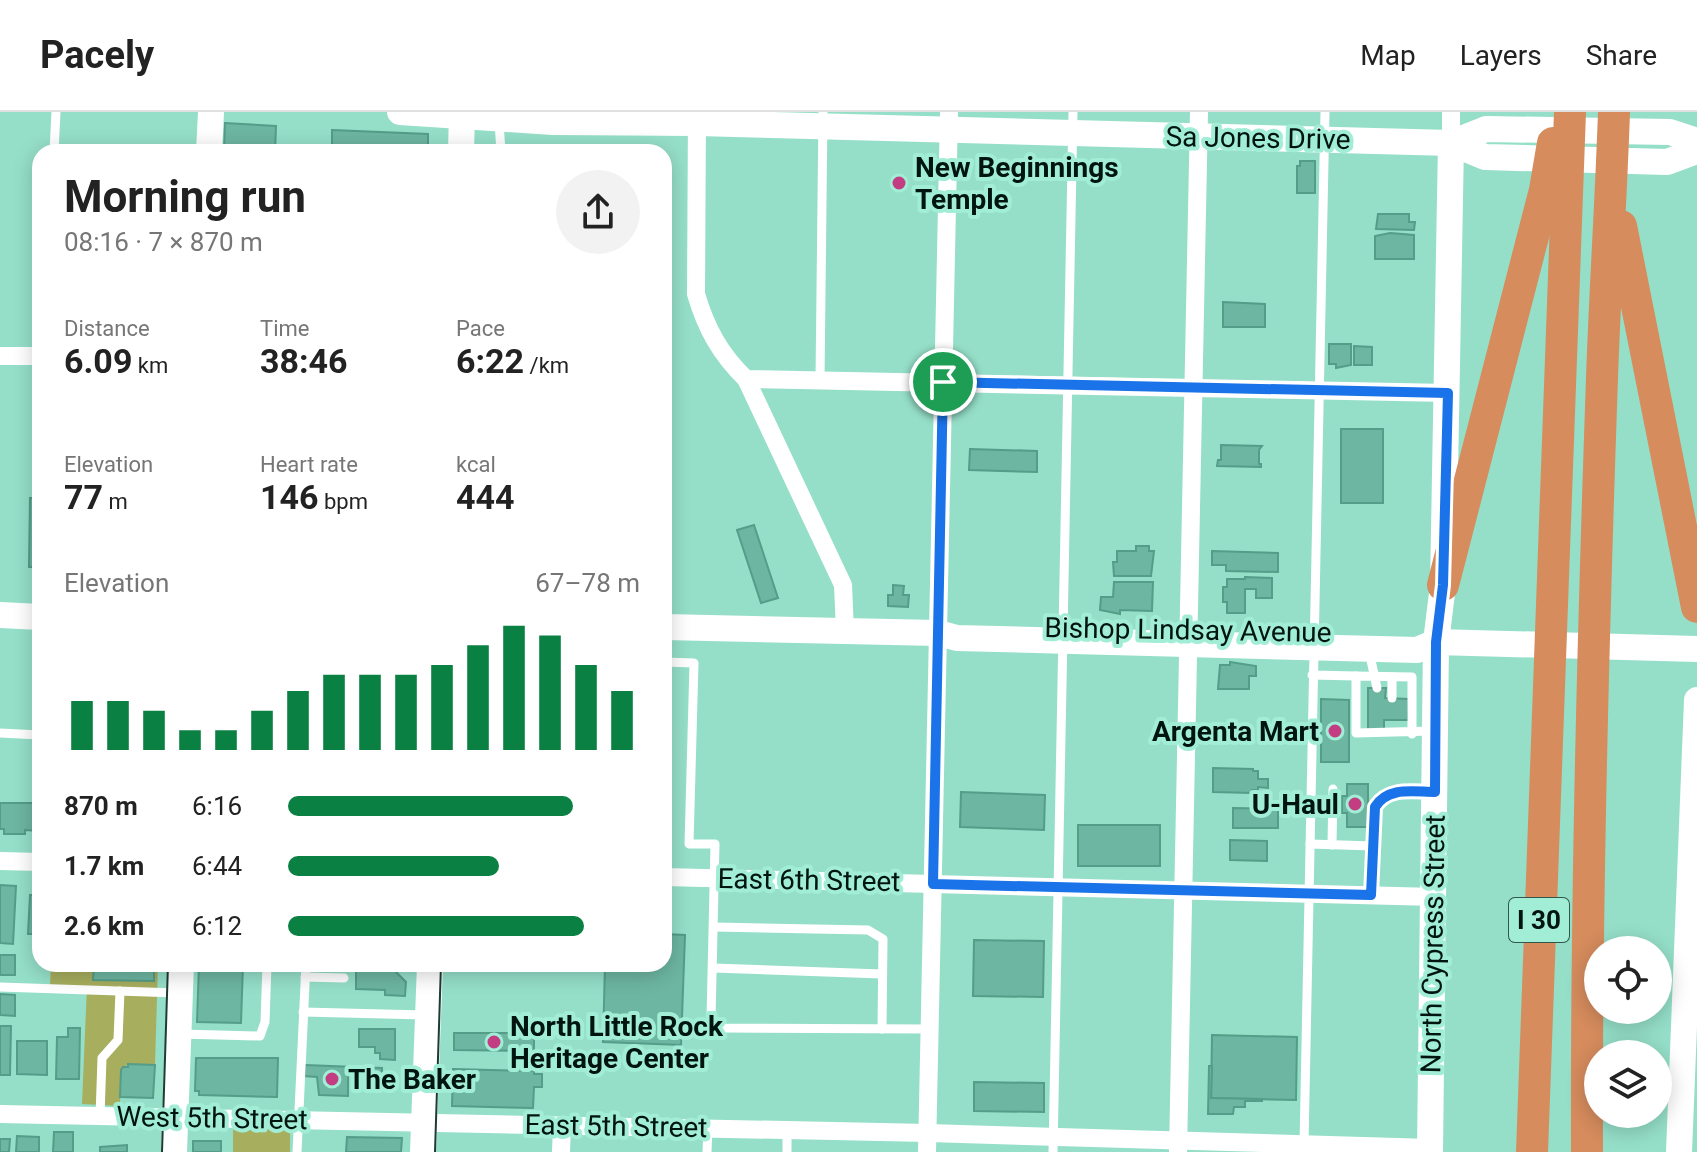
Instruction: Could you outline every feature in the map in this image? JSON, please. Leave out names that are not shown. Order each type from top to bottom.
[{"type":"highway","points":[[1443,585],[1556,190],[1559,112]]},
{"type":"highway","name":"I 30","points":[[1532,1152],[1552,598],[1556,190],[1570,112]]},
{"type":"highway","name":"I 30","points":[[1587,1152],[1587,958],[1602,378],[1614,112]]},
{"type":"highway","points":[[1611,185],[1697,607]]},
{"type":"main road","points":[[209,144],[211,112]]},
{"type":"main road","name":"Sa Jones Drive","points":[[400,112],[538,122],[697,118],[1199,124],[1324,140],[1451,143],[1485,157],[1667,162],[1697,151]]},
{"type":"main road","points":[[461,144],[462,112]]},
{"type":"main road","name":"Sa Jones Drive","points":[[1451,143],[1486,129],[1670,132],[1697,141]]},
{"type":"main road","name":"North Cypress Street","points":[[1430,1150],[1435,792],[1424,732],[1443,585],[1451,143]]},
{"type":"main road","points":[[0,604],[32,605]]},
{"type":"main road","points":[[0,615],[32,617]]},
{"type":"main road","name":"Bishop Lindsay Avenue","points":[[672,627],[938,633],[958,624],[1063,634],[1313,639],[1420,632],[1436,642]]},
{"type":"main road","name":"Bishop Lindsay Avenue","points":[[1313,639],[1369,648],[1417,650],[1436,642],[1697,649]]},
{"type":"main road","points":[[1679,1152],[1690,1072],[1697,700]]},
{"type":"main road","points":[[174,1152],[181,972]]},
{"type":"main road","points":[[423,1152],[430,972]]},
{"type":"street","name":"North Cypress Street","points":[[1451,112],[1451,143]]},
{"type":"street","points":[[697,118],[696,294],[718,348],[746,379],[843,585],[845,631]]},
{"type":"street","points":[[927,1152],[949,121]]},
{"type":"street","points":[[1178,1146],[1199,124]]},
{"type":"street","points":[[0,356],[32,356]]},
{"type":"street","points":[[746,379],[1448,393]]},
{"type":"street","points":[[0,861],[32,862]]},
{"type":"street","name":"East 6th Street","points":[[672,877],[1435,897]]},
{"type":"street","name":"West 5th Street","points":[[0,1114],[424,1122]]},
{"type":"street","name":"East 5th Street","points":[[424,1122],[928,1133],[1053,1145],[1304,1144],[1430,1150]]},
{"type":"street","points":[[561,1152],[562,1125]]},
{"type":"lane","points":[[54,144],[56,112]]},
{"type":"lane","points":[[1304,1144],[1325,112]]},
{"type":"lane","points":[[498,119],[500,144]]},
{"type":"lane","points":[[820,380],[823,120]]},
{"type":"lane","points":[[1053,1145],[1073,123]]},
{"type":"lane","points":[[1369,648],[1377,688]]},
{"type":"lane","points":[[672,662],[694,663],[689,844],[715,844],[711,1018],[722,1028],[930,1029]]},
{"type":"lane","points":[[1312,675],[1412,677],[1424,732],[1356,733],[1356,676]]},
{"type":"lane","points":[[1392,677],[1392,698]]},
{"type":"lane","points":[[1392,720],[1392,734]]},
{"type":"lane","points":[[0,733],[32,735]]},
{"type":"lane","points":[[1332,845],[1333,789]]},
{"type":"lane","points":[[1371,895],[1375,807],[1380,799],[1401,792],[1435,792]]},
{"type":"lane","points":[[1310,844],[1373,846]]},
{"type":"lane","points":[[714,927],[868,930],[883,939],[882,1029]]},
{"type":"lane","points":[[713,968],[882,974]]},
{"type":"lane","points":[[179,1034],[260,1036],[265,1022],[267,972]]},
{"type":"lane","points":[[297,1152],[305,972]]},
{"type":"lane","points":[[305,977],[344,978]]},
{"type":"lane","points":[[0,987],[180,993]]},
{"type":"lane","points":[[100,1116],[102,1058],[118,1040],[120,991]]},
{"type":"lane","points":[[303,1012],[429,1015]]},
{"type":"lane","points":[[707,1152],[708,1128]]},
{"type":"lane","points":[[787,1130],[787,1152]]},
{"type":"green space","points":[[51,972],[158,972],[155,1065],[128,1064],[121,1070],[120,1106],[82,1104],[87,986],[50,985]]},
{"type":"green space","points":[[256,1125],[290,1131],[290,1152],[233,1152],[233,1130],[249,1130]]},
{"type":"building","points":[[225,123],[276,126],[275,144],[224,144]]},
{"type":"building","points":[[332,130],[428,134],[428,144],[332,144]]},
{"type":"building","points":[[1300,161],[1315,161],[1315,193],[1297,193],[1297,166],[1300,166]]},
{"type":"building","points":[[1378,214],[1409,214],[1409,222],[1415,222],[1414,230],[1376,229]]},
{"type":"building","points":[[1390,233],[1414,235],[1414,259],[1375,259],[1375,236]]},
{"type":"building","points":[[1223,302],[1265,304],[1265,327],[1223,327]]},
{"type":"building","points":[[1329,344],[1351,344],[1351,365],[1336,368],[1336,364],[1329,364]]},
{"type":"building","points":[[1354,346],[1372,347],[1372,365],[1354,365]]},
{"type":"building","points":[[1341,429],[1383,429],[1383,503],[1341,503]]},
{"type":"building","points":[[1221,445],[1262,446],[1259,450],[1261,467],[1217,466],[1218,460],[1221,460]]},
{"type":"building","points":[[970,449],[1037,451],[1037,472],[969,470]]},
{"type":"building","points":[[30,498],[32,498],[32,567],[29,567]]},
{"type":"building","points":[[754,525],[778,598],[761,603],[737,530]]},
{"type":"building","points":[[1136,546],[1149,546],[1149,551],[1154,551],[1151,576],[1114,576],[1113,562],[1117,562],[1117,551],[1136,551]]},
{"type":"building","points":[[1212,551],[1278,553],[1278,572],[1226,571],[1226,565],[1212,565]]},
{"type":"building","points":[[1272,578],[1272,598],[1256,598],[1256,589],[1245,589],[1245,613],[1227,613],[1223,587],[1227,587],[1227,579]]},
{"type":"building","points":[[1114,582],[1153,582],[1152,611],[1120,610],[1120,614],[1100,610],[1101,597],[1113,597]]},
{"type":"building","points":[[893,585],[904,586],[903,595],[909,595],[908,607],[888,606],[888,595],[893,595]]},
{"type":"building","points":[[1230,662],[1256,666],[1256,676],[1249,676],[1249,689],[1218,689],[1220,665],[1230,665]]},
{"type":"building","points":[[1368,688],[1386,688],[1385,698],[1409,699],[1408,720],[1384,720],[1384,729],[1368,729]]},
{"type":"building","name":"Argenta Mart","points":[[1321,699],[1349,700],[1349,762],[1321,762]]},
{"type":"building","points":[[1213,768],[1253,769],[1258,771],[1258,779],[1268,779],[1268,788],[1258,787],[1252,793],[1213,792]]},
{"type":"building","name":"U-Haul","points":[[1347,784],[1368,784],[1368,827],[1347,827],[1347,813],[1342,813],[1342,796],[1347,796]]},
{"type":"building","points":[[961,792],[1045,795],[1044,830],[960,827]]},
{"type":"building","points":[[0,803],[32,803],[32,830],[25,830],[25,834],[4,834],[4,829],[0,829]]},
{"type":"building","points":[[1233,808],[1278,809],[1278,828],[1233,828]]},
{"type":"building","points":[[1078,825],[1160,825],[1160,866],[1078,866]]},
{"type":"building","points":[[1230,840],[1267,841],[1267,861],[1230,860]]},
{"type":"building","points":[[0,885],[16,886],[13,944],[0,943]]},
{"type":"building","points":[[30,895],[32,895],[32,934],[28,934]]},
{"type":"building","points":[[672,934],[685,935],[681,1045],[603,1042],[605,972],[672,972]]},
{"type":"building","points":[[974,940],[1044,941],[1043,997],[973,996]]},
{"type":"building","points":[[0,955],[15,955],[15,975],[0,975]]},
{"type":"building","points":[[94,972],[154,972],[154,981],[93,980]]},
{"type":"building","points":[[199,972],[243,972],[241,1023],[197,1022]]},
{"type":"building","points":[[356,972],[396,972],[406,982],[405,996],[385,995],[385,990],[356,989]]},
{"type":"building","points":[[0,994],[15,995],[15,1016],[0,1015]]},
{"type":"building","points":[[0,1026],[11,1026],[10,1075],[0,1075]]},
{"type":"building","points":[[68,1028],[80,1028],[79,1079],[56,1079],[57,1037],[68,1037]]},
{"type":"building","points":[[359,1029],[395,1029],[395,1060],[380,1059],[375,1047],[359,1047]]},
{"type":"building","name":"North Little Rock Heritage Center","points":[[454,1033],[534,1033],[534,1051],[454,1050]]},
{"type":"building","points":[[1212,1035],[1297,1037],[1296,1100],[1211,1098]]},
{"type":"building","points":[[17,1041],[47,1041],[47,1075],[17,1074]]},
{"type":"building","points":[[196,1058],[278,1058],[277,1097],[199,1095],[199,1091],[195,1091]]},
{"type":"building","points":[[128,1064],[155,1065],[153,1098],[120,1097],[121,1070]]},
{"type":"building","name":"The Baker","points":[[305,1065],[382,1068],[382,1082],[365,1082],[365,1072],[348,1072],[348,1096],[319,1095],[317,1077],[304,1076]]},
{"type":"building","points":[[1209,1066],[1212,1066],[1211,1098],[1262,1101],[1245,1101],[1245,1107],[1234,1107],[1233,1114],[1208,1114]]},
{"type":"building","points":[[453,1069],[534,1071],[534,1074],[542,1074],[542,1087],[534,1087],[533,1108],[452,1106]]},
{"type":"building","points":[[974,1082],[1044,1083],[1044,1112],[974,1111]]},
{"type":"building","points":[[54,1132],[73,1132],[73,1152],[53,1152]]},
{"type":"building","points":[[17,1136],[39,1137],[39,1152],[16,1152]]},
{"type":"building","points":[[347,1137],[402,1138],[401,1152],[346,1152]]},
{"type":"building","points":[[0,1139],[10,1139],[9,1152],[0,1152]]},
{"type":"building","points":[[193,1141],[221,1141],[221,1152],[193,1152]]},
{"type":"building","points":[[127,1145],[127,1152],[100,1152],[100,1147]]},
{"type":"tram line","points":[[162,1152],[168,972]]},
{"type":"tram line","points":[[435,1152],[441,972]]},
{"type":"place","name":"New Beginnings Temple","points":[[899,183]]},
{"type":"place","name":"Argenta Mart","points":[[1335,731]]},
{"type":"place","name":"U-Haul","points":[[1355,804]]},
{"type":"place","name":"North Little Rock Heritage Center","points":[[494,1042]]},
{"type":"place","name":"The Baker","points":[[332,1079]]},
{"type":"route","points":[[943,382],[1448,393],[1443,585],[1436,642],[1435,792],[1388,794],[1375,807],[1371,895],[933,884],[943,382]]}]
